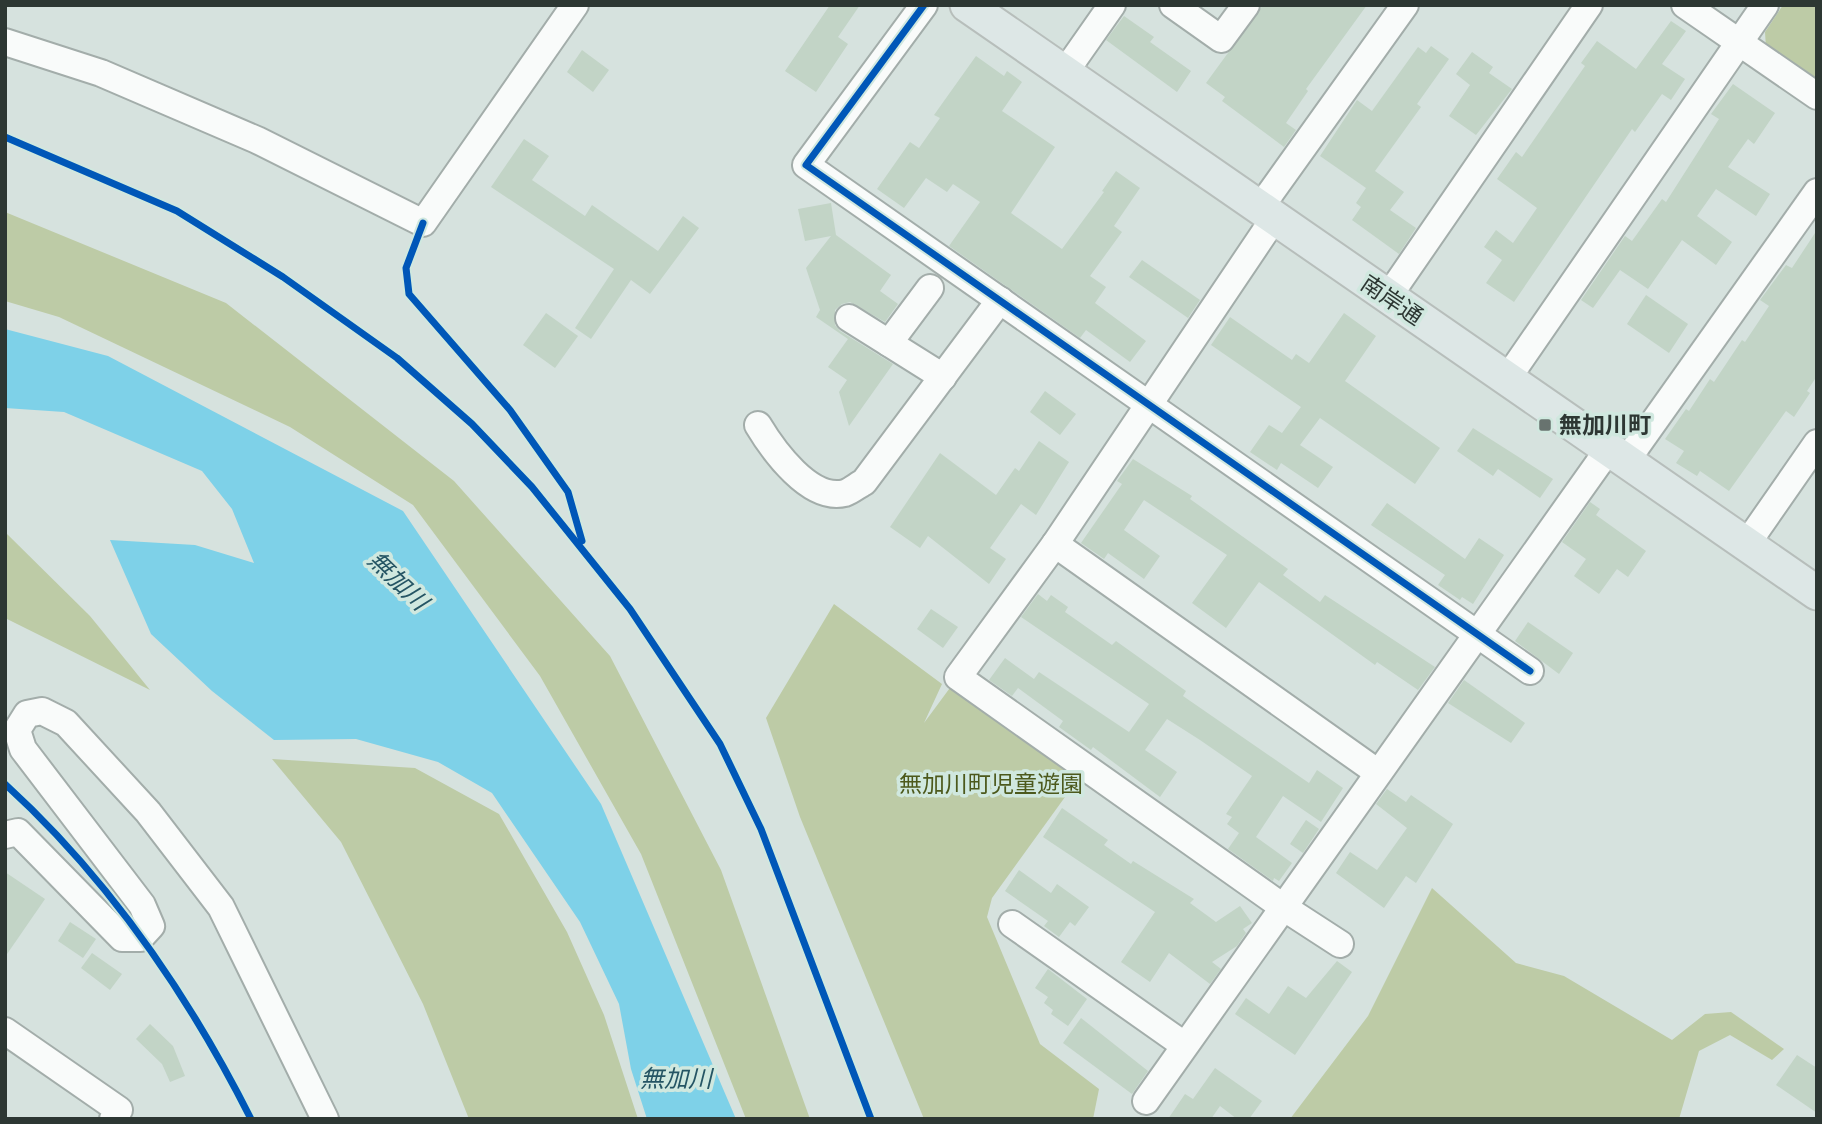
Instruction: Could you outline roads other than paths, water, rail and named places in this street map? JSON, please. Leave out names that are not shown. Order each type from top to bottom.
[{"type":"main road","name":"南岸通","points":[[967,5],[1266,215],[1817,593]]},
{"type":"street","points":[[5,41],[101,73],[257,140],[423,223],[575,5]]},
{"type":"street","points":[[924,5],[806,165],[1530,671]]},
{"type":"street","points":[[1065,72],[1112,5]]},
{"type":"street","points":[[1172,5],[1222,39],[1245,5]]},
{"type":"street","points":[[1340,944],[1283,907],[958,677],[1055,544],[1150,404],[1266,215],[1405,5]]},
{"type":"street","points":[[1388,297],[1589,5]]},
{"type":"street","points":[[1685,5],[1817,96]]},
{"type":"street","points":[[1507,379],[1765,5]]},
{"type":"street","points":[[1146,1101],[1377,772],[1478,634],[1817,192]]},
{"type":"street","points":[[889,343],[930,288]]},
{"type":"street","points":[[758,425],[769,443],[800,478],[830,494],[846,492],[864,482],[1000,300]]},
{"type":"street","points":[[849,318],[943,377]]},
{"type":"street","points":[[1746,545],[1817,443]]},
{"type":"street","points":[[1055,544],[1377,772]]},
{"type":"street","points":[[5,835],[18,832],[122,938],[140,939],[150,926],[142,905],[23,749],[17,730],[27,714],[42,711],[66,723],[130,792],[222,907],[325,1119]]},
{"type":"street","points":[[1012,924],[1184,1045]]},
{"type":"street","points":[[5,1031],[119,1110],[113,1119]]},
{"type":"water","name":"無加川","points":[[5,329],[108,356],[403,511],[601,804],[736,1119],[647,1119],[631,1069],[619,1004],[580,922],[492,793],[438,762],[356,739],[274,740],[212,691],[151,634],[110,540],[195,545],[254,563],[232,509],[202,471],[64,412],[5,408]]},
{"type":"place","name":"無加川町","points":[[1545,425]]},
{"type":"park label","name":"無加川町児童遊園","points":[[991,784]]}]
